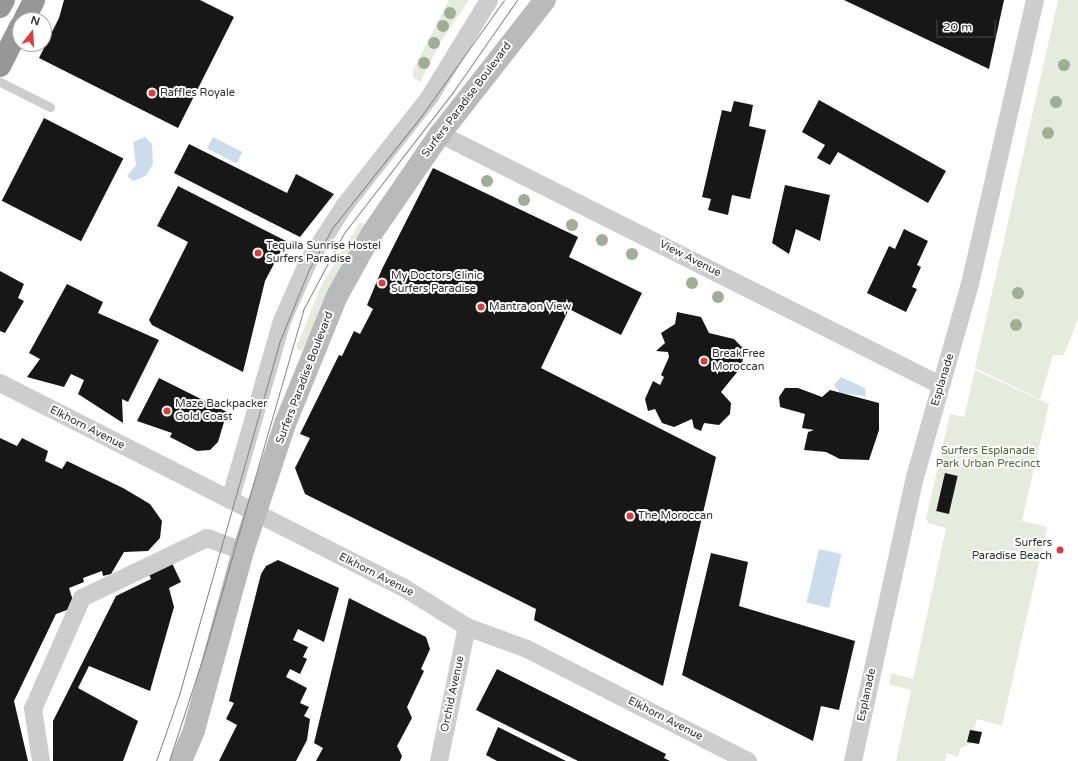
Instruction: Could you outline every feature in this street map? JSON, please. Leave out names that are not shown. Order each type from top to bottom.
[{"type":"highway","points":[[0,7],[4,0]]},
{"type":"highway","points":[[28,12],[34,0]]},
{"type":"highway","points":[[0,66],[12,43]]},
{"type":"street","points":[[230,500],[282,321],[302,275],[330,224],[436,88],[489,0]]},
{"type":"street","name":"Surfers Paradise Boulevard","points":[[181,761],[194,730],[243,551],[305,370],[337,296],[372,233],[440,134],[545,0]]},
{"type":"street","name":"Esplanade","points":[[853,761],[915,477],[940,384],[970,284],[1035,0]]},
{"type":"street","name":"View Avenue","points":[[440,134],[940,384]]},
{"type":"street","name":"Elkhorn Avenue","points":[[1,385],[401,586],[467,627],[527,649],[748,761]]},
{"type":"street","points":[[41,761],[33,709],[82,598],[207,538],[243,551]]},
{"type":"street","name":"Orchid Avenue","points":[[439,761],[467,627]]},
{"type":"lane","points":[[0,82],[50,108]]},
{"type":"green space","points":[[449,0],[469,0],[440,43],[420,82],[413,77],[413,70]]},
{"type":"green space","points":[[1058,0],[1078,0],[1078,319],[1064,355],[1053,355],[1040,399],[975,368]]},
{"type":"green space","points":[[360,222],[364,224],[302,351],[296,348],[321,286]]},
{"type":"green space","name":"Surfers Esplanade Park Urban Precinct","points":[[975,370],[1049,404],[1022,521],[1047,527],[1002,726],[977,719],[970,744],[961,748],[958,757],[947,753],[945,761],[896,761],[911,690],[889,684],[891,673],[913,679],[946,528],[928,523],[926,519],[950,414],[964,417]]},
{"type":"water","points":[[145,137],[152,144],[153,164],[146,176],[133,181],[127,176],[136,165],[133,142]]},
{"type":"water","points":[[213,137],[242,152],[237,164],[207,149]]},
{"type":"water","points":[[841,377],[865,388],[866,396],[840,393],[834,385]]},
{"type":"water","points":[[819,549],[841,554],[829,608],[807,603]]},
{"type":"building","name":"Raffles Royale","points":[[64,0],[200,0],[234,17],[178,128],[39,58],[42,52],[52,52],[52,32],[59,18]]},
{"type":"building","points":[[844,0],[1004,0],[989,69]]},
{"type":"building","points":[[819,100],[946,171],[928,203],[838,152],[830,165],[817,158],[825,145],[802,132]]},
{"type":"building","points":[[734,101],[753,105],[749,126],[766,130],[750,199],[732,195],[728,215],[708,210],[711,199],[702,197],[722,110],[731,112]]},
{"type":"building","points":[[44,118],[123,158],[81,241],[2,201]]},
{"type":"building","points":[[189,144],[287,193],[296,174],[334,194],[300,237],[174,173]]},
{"type":"building","points":[[433,168],[578,237],[569,257],[642,293],[621,335],[569,309],[541,368],[716,457],[663,686],[534,620],[536,609],[305,494],[295,468],[310,438],[300,434],[339,355],[342,356],[354,331],[360,334],[373,309],[367,305],[382,269]]},
{"type":"building","points":[[785,185],[830,195],[820,241],[796,229],[789,254],[772,243]]},
{"type":"building","points":[[178,186],[286,241],[265,281],[243,372],[152,325],[149,320],[188,242],[157,226]]},
{"type":"building","points":[[904,229],[928,241],[917,265],[921,267],[912,287],[917,289],[906,312],[867,293],[889,246],[895,249]]},
{"type":"building","points":[[0,271],[24,284],[18,298],[24,301],[5,333],[0,331]]},
{"type":"building","points":[[67,284],[103,302],[98,313],[159,340],[128,402],[122,399],[123,423],[78,394],[84,380],[71,374],[64,387],[27,377],[40,359],[29,353]]},
{"type":"building","points":[[677,312],[701,317],[709,333],[734,339],[744,349],[742,366],[721,392],[731,403],[730,414],[719,425],[704,423],[701,431],[694,428],[692,419],[674,427],[662,423],[655,409],[648,411],[645,399],[653,381],[660,385],[664,377],[661,375],[669,357],[668,352],[656,351],[665,343],[661,333],[675,324]]},
{"type":"building","points":[[159,378],[227,412],[218,442],[210,450],[197,451],[170,437],[172,433],[137,421]]},
{"type":"building","points":[[785,388],[798,388],[822,397],[830,390],[879,403],[879,430],[869,460],[840,459],[826,452],[804,450],[808,432],[814,430],[802,428],[805,414],[780,407],[779,397]]},
{"type":"building","points":[[0,438],[17,446],[22,438],[48,451],[45,461],[62,469],[67,461],[123,488],[150,504],[162,521],[160,538],[148,551],[124,552],[111,574],[103,576],[102,571],[83,578],[84,582],[69,588],[75,607],[56,614],[14,701],[28,761],[0,761]]},
{"type":"building","points":[[945,473],[958,476],[949,514],[936,511]]},
{"type":"building","points":[[711,553],[748,562],[739,606],[855,641],[839,710],[821,706],[813,741],[682,675]]},
{"type":"building","points":[[170,559],[181,582],[169,588],[174,607],[150,691],[89,666],[78,688],[138,721],[123,761],[53,761],[53,721],[116,596],[151,579],[147,570]]},
{"type":"building","points":[[278,560],[339,588],[324,642],[298,629],[293,640],[308,647],[303,657],[307,659],[300,674],[290,669],[286,677],[307,688],[300,703],[309,707],[304,716],[310,719],[307,740],[296,761],[219,761],[237,725],[226,719],[234,703],[229,701],[261,574],[266,566]]},
{"type":"building","points":[[349,598],[426,637],[430,649],[421,669],[424,671],[407,707],[412,718],[397,746],[402,756],[400,761],[316,761],[323,748],[314,743]]},
{"type":"building","points":[[497,669],[666,754],[664,758],[670,761],[578,761],[476,710]]},
{"type":"building","points":[[498,727],[566,761],[497,761],[486,755]]},
{"type":"building","points":[[970,730],[982,732],[979,744],[967,742]]},
{"type":"tram line","points":[[156,761],[179,695],[279,343],[309,269],[333,227],[422,115],[504,0]]},
{"type":"tram line","points":[[169,761],[204,654],[303,310],[344,233],[453,92],[517,0]]},
{"type":"place","name":"Raffles Royale","points":[[152,93]]},
{"type":"place","name":"Tequila Sunrise Hostel Surfers Paradise","points":[[258,253]]},
{"type":"place","name":"My Doctors Clinic Surfers Paradise","points":[[382,283]]},
{"type":"place","name":"Mantra on View","points":[[481,307]]},
{"type":"place","name":"BreakFree Moroccan","points":[[704,361]]},
{"type":"place","name":"Maze Backpacker Gold Coast","points":[[167,411]]},
{"type":"place","name":"The Moroccan","points":[[630,516]]},
{"type":"place","name":"Surfers Paradise Beach","points":[[1060,550]]}]
